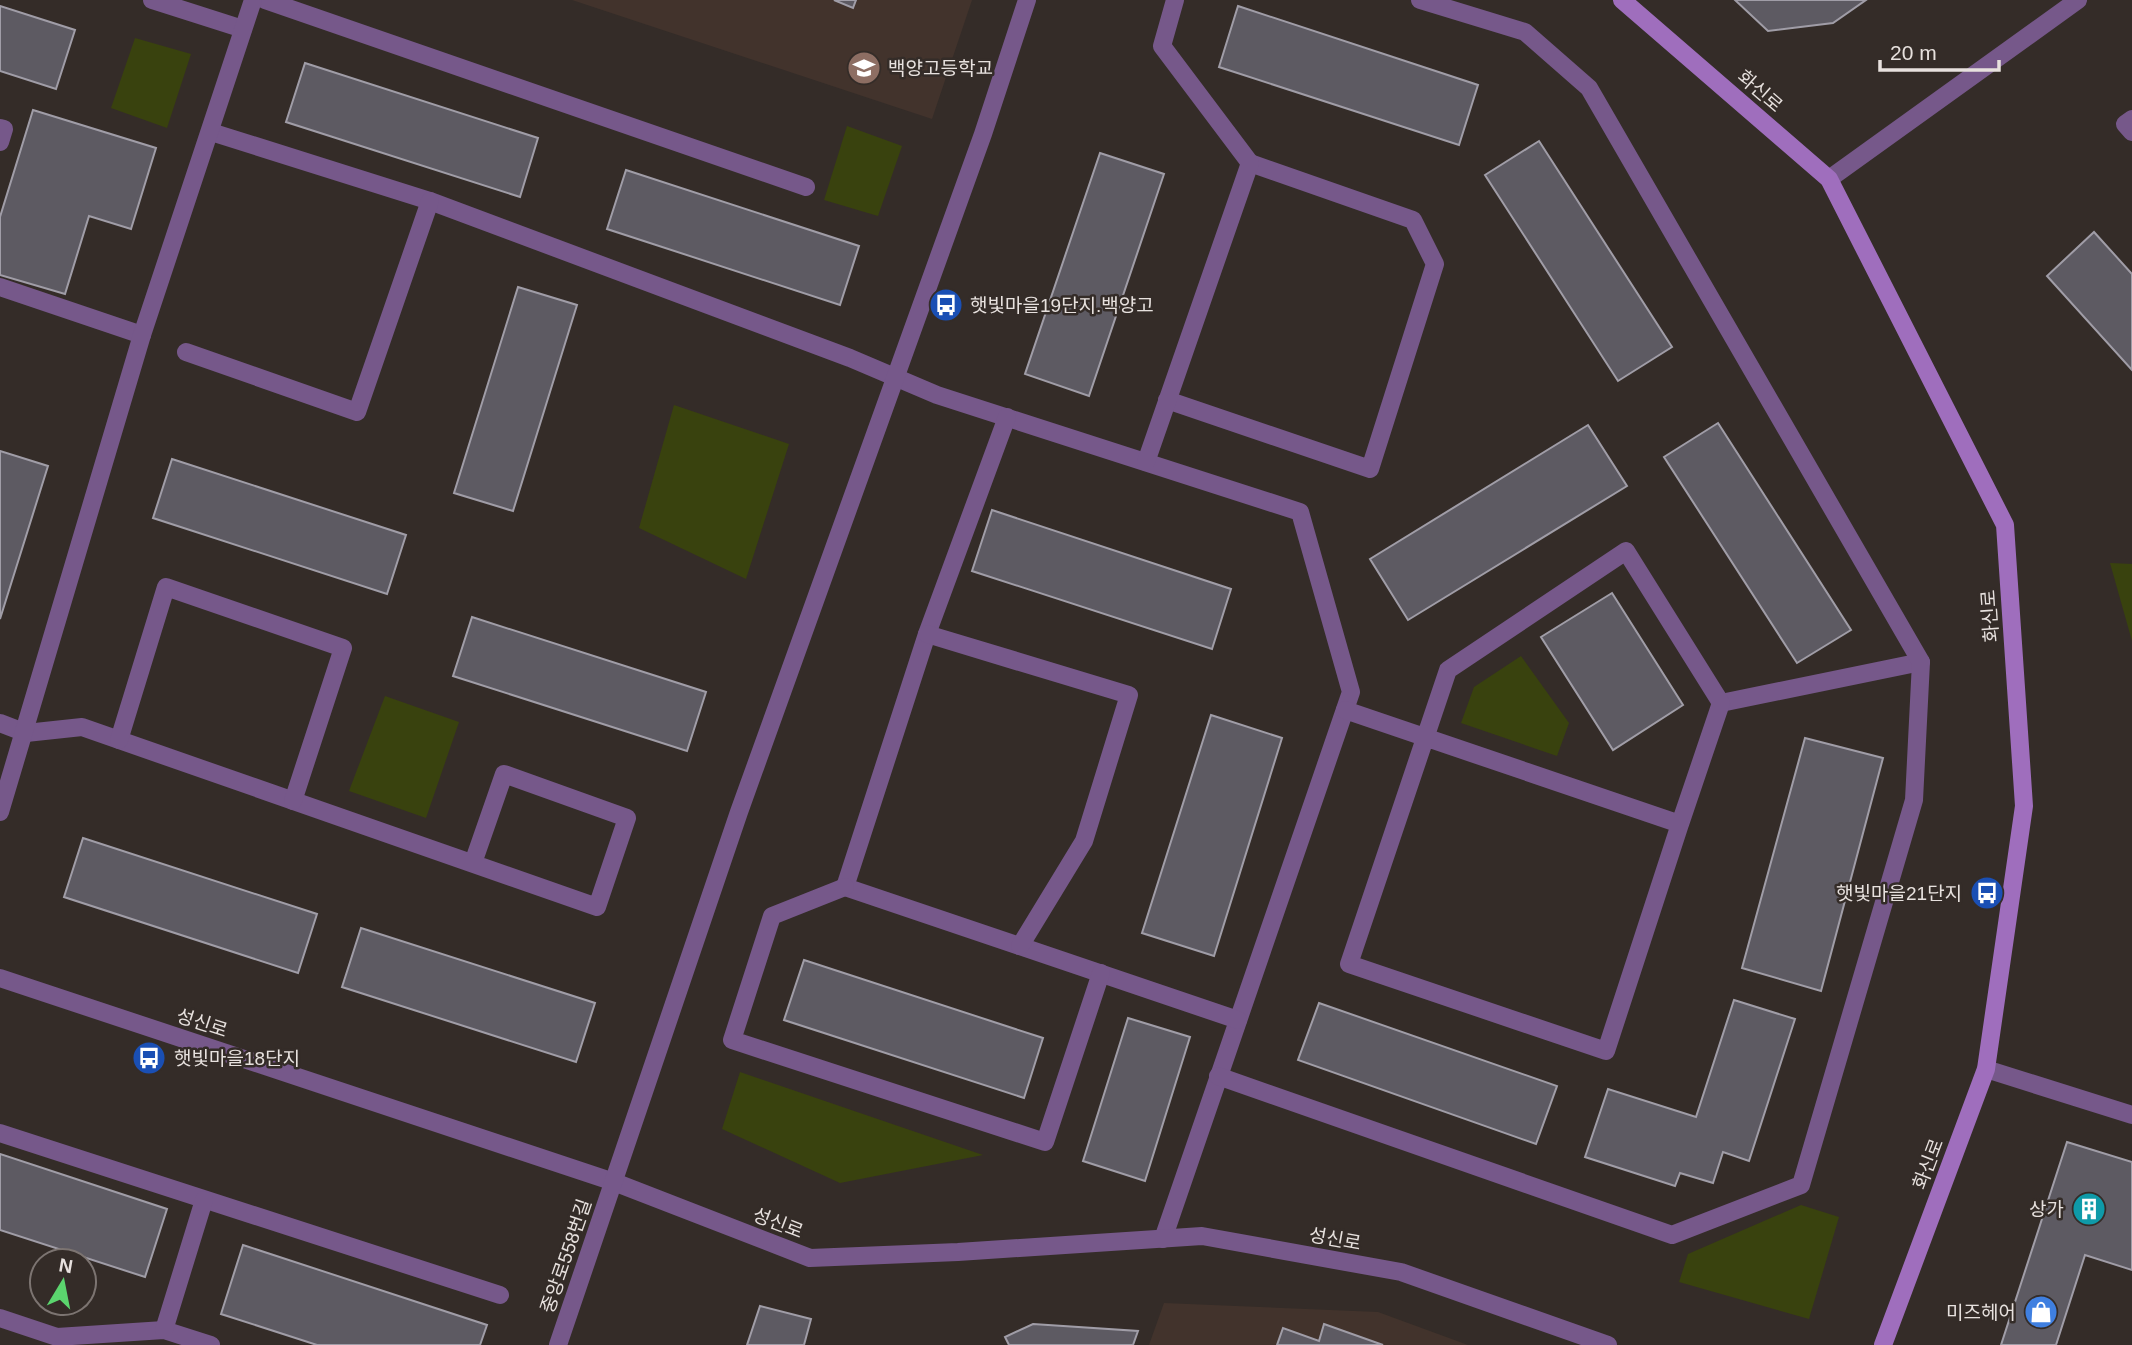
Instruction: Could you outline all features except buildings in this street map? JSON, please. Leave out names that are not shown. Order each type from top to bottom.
[{"type":"main road","name":"화신로","points":[[1622,0],[1829,179],[2005,525],[2024,806],[1986,1069],[1883,1345]]},
{"type":"street","points":[[152,0],[243,29]]},
{"type":"street","points":[[0,812],[26,733],[142,335],[253,0]]},
{"type":"street","points":[[265,0],[806,187]]},
{"type":"street","name":"중앙로558번길","points":[[558,1345],[739,812],[983,134],[1027,0]]},
{"type":"street","points":[[1167,400],[1370,469],[1435,264],[1412,220],[1250,163],[1162,46],[1175,0]]},
{"type":"street","points":[[1218,1076],[1672,1236],[1801,1185],[1914,800],[1920,662],[1589,88],[1525,32],[1420,0]]},
{"type":"street","points":[[1829,179],[2078,0]]},
{"type":"street","points":[[2132,119],[2125,124],[2132,132]]},
{"type":"street","points":[[0,128],[4,129],[0,142]]},
{"type":"street","points":[[211,132],[430,201],[850,358],[894,378],[1300,512],[1351,692],[1163,1239]]},
{"type":"street","points":[[1146,462],[1250,163]]},
{"type":"street","points":[[186,352],[357,412],[430,201]]},
{"type":"street","points":[[0,287],[142,335]]},
{"type":"street","points":[[845,887],[927,634],[1007,417]]},
{"type":"street","points":[[1626,551],[1721,703],[1606,1051],[1349,964],[1448,670],[1626,551]]},
{"type":"street","points":[[119,740],[166,587],[343,648],[293,801]]},
{"type":"street","points":[[927,634],[1129,695],[1084,841],[1020,946]]},
{"type":"street","points":[[1721,703],[1920,662]]},
{"type":"street","points":[[1345,710],[1680,824]]},
{"type":"street","points":[[0,723],[26,733],[82,727],[597,907],[628,818],[504,774],[473,863]]},
{"type":"street","points":[[1101,973],[1045,1142],[732,1040],[772,916],[845,887],[1101,973],[1238,1020]]},
{"type":"street","name":"성신로","points":[[0,978],[614,1182],[810,1258],[958,1252],[1202,1236],[1401,1272],[1608,1345]]},
{"type":"street","points":[[1986,1069],[2132,1115]]},
{"type":"street","points":[[0,1133],[500,1295]]},
{"type":"street","points":[[164,1330],[204,1200]]},
{"type":"street","points":[[0,1318],[56,1341],[164,1330],[211,1345]]},
{"type":"shaded area","name":"백양고등학교","points":[[572,0],[972,0],[932,119]]},
{"type":"shaded area","points":[[1164,1303],[1378,1312],[1468,1345],[1149,1345]]},
{"type":"green space","points":[[135,38],[191,54],[167,128],[111,108]]},
{"type":"green space","points":[[847,126],[902,146],[878,216],[824,200]]},
{"type":"green space","points":[[674,405],[789,444],[746,579],[639,528]]},
{"type":"green space","points":[[2110,563],[2132,564],[2132,641]]},
{"type":"green space","points":[[1521,656],[1569,723],[1557,756],[1461,723],[1474,687]]},
{"type":"green space","points":[[385,696],[459,722],[426,818],[349,791]]},
{"type":"green space","points":[[740,1072],[983,1155],[840,1183],[722,1129]]},
{"type":"green space","points":[[1801,1205],[1839,1217],[1809,1319],[1679,1282],[1688,1254]]},
{"type":"place","name":"백양고등학교","points":[[864,68]]},
{"type":"place","name":"햇빛마을19단지.백양고","points":[[946,305]]},
{"type":"place","name":"햇빛마을21단지","points":[[1987,893]]},
{"type":"place","name":"햇빛마을18단지","points":[[149,1058]]},
{"type":"place","name":"상가","points":[[2089,1209]]},
{"type":"place","name":"미즈헤어","points":[[2041,1312]]}]
